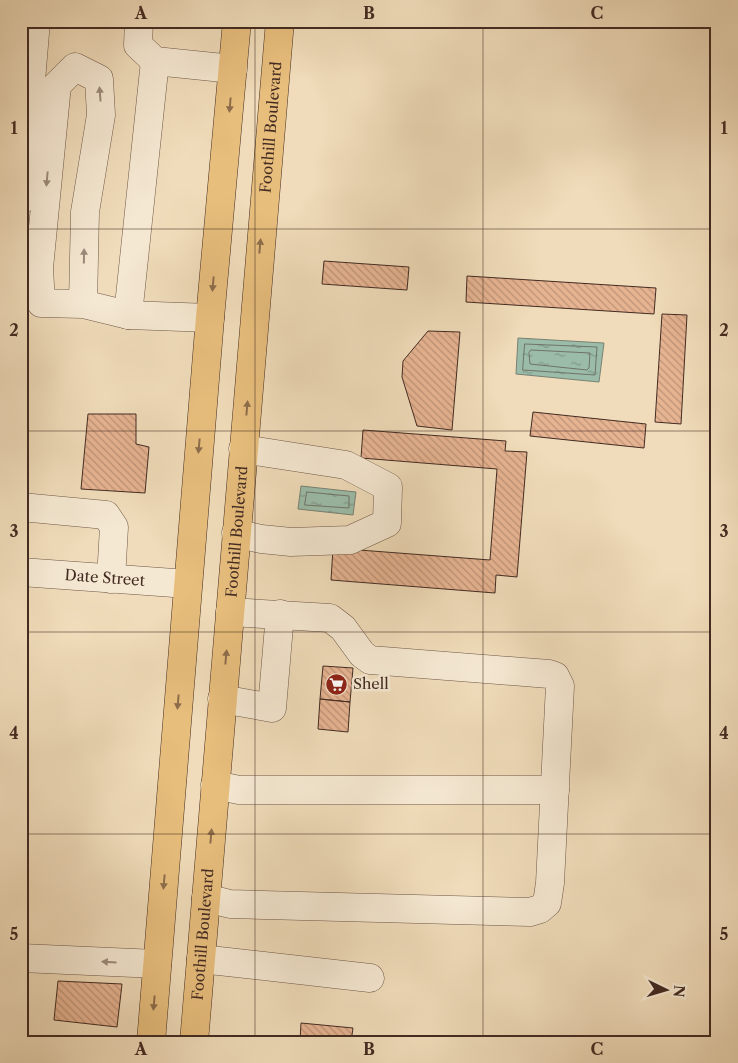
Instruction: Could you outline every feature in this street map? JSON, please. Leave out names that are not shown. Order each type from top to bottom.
[{"type":"main road","points":[[151,1042],[210,318],[237,21]]},
{"type":"main road","name":"Foothill Boulevard","points":[[194,1042],[280,21]]},
{"type":"street","points":[[21,200],[36,21]]},
{"type":"street","points":[[139,21],[138,45],[155,61],[233,69]]},
{"type":"street","points":[[128,314],[155,61]]},
{"type":"street","points":[[83,304],[85,212],[102,115],[99,79],[75,67],[57,86],[39,268],[41,303],[83,304],[128,314],[210,318]]},
{"type":"street","points":[[236,533],[261,539],[291,542],[350,540],[387,523],[388,487],[346,465],[243,449]]},
{"type":"street","points":[[21,508],[106,515],[114,526],[111,578]]},
{"type":"street","name":"Date Street","points":[[21,572],[188,584]]},
{"type":"street","points":[[206,898],[230,904],[530,912],[540,909],[547,903],[549,896],[560,686],[555,676],[370,660],[362,654],[343,628],[330,618],[230,612]]},
{"type":"street","points":[[222,699],[272,708],[280,614]]},
{"type":"street","points":[[215,785],[240,790],[555,790]]},
{"type":"street","points":[[21,958],[157,964]]},
{"type":"street","points":[[200,959],[370,978]]},
{"type":"water","points":[[518,338],[604,343],[599,382],[516,374]]},
{"type":"water","points":[[301,486],[356,492],[353,515],[298,509]]},
{"type":"building","points":[[324,261],[409,267],[407,290],[322,284]]},
{"type":"building","points":[[467,276],[656,288],[654,314],[466,302]]},
{"type":"building","points":[[662,314],[687,315],[681,424],[655,422]]},
{"type":"building","points":[[428,331],[460,332],[452,430],[417,426],[402,377],[403,361]]},
{"type":"building","points":[[533,412],[646,424],[644,448],[530,436]]},
{"type":"building","points":[[88,414],[136,414],[136,444],[149,447],[145,493],[81,489]]},
{"type":"building","points":[[363,430],[506,441],[505,451],[527,452],[517,577],[496,575],[495,593],[331,580],[333,548],[490,560],[497,469],[361,458]]},
{"type":"building","name":"Shell","points":[[323,666],[353,668],[350,702],[320,699]]},
{"type":"building","points":[[320,699],[350,702],[348,732],[318,729]]},
{"type":"building","points":[[58,981],[122,984],[117,1027],[54,1020]]},
{"type":"building","points":[[301,1023],[353,1028],[351,1042],[294,1042],[300,1041]]},
{"type":"place","name":"Shell","points":[[337,684]]}]
